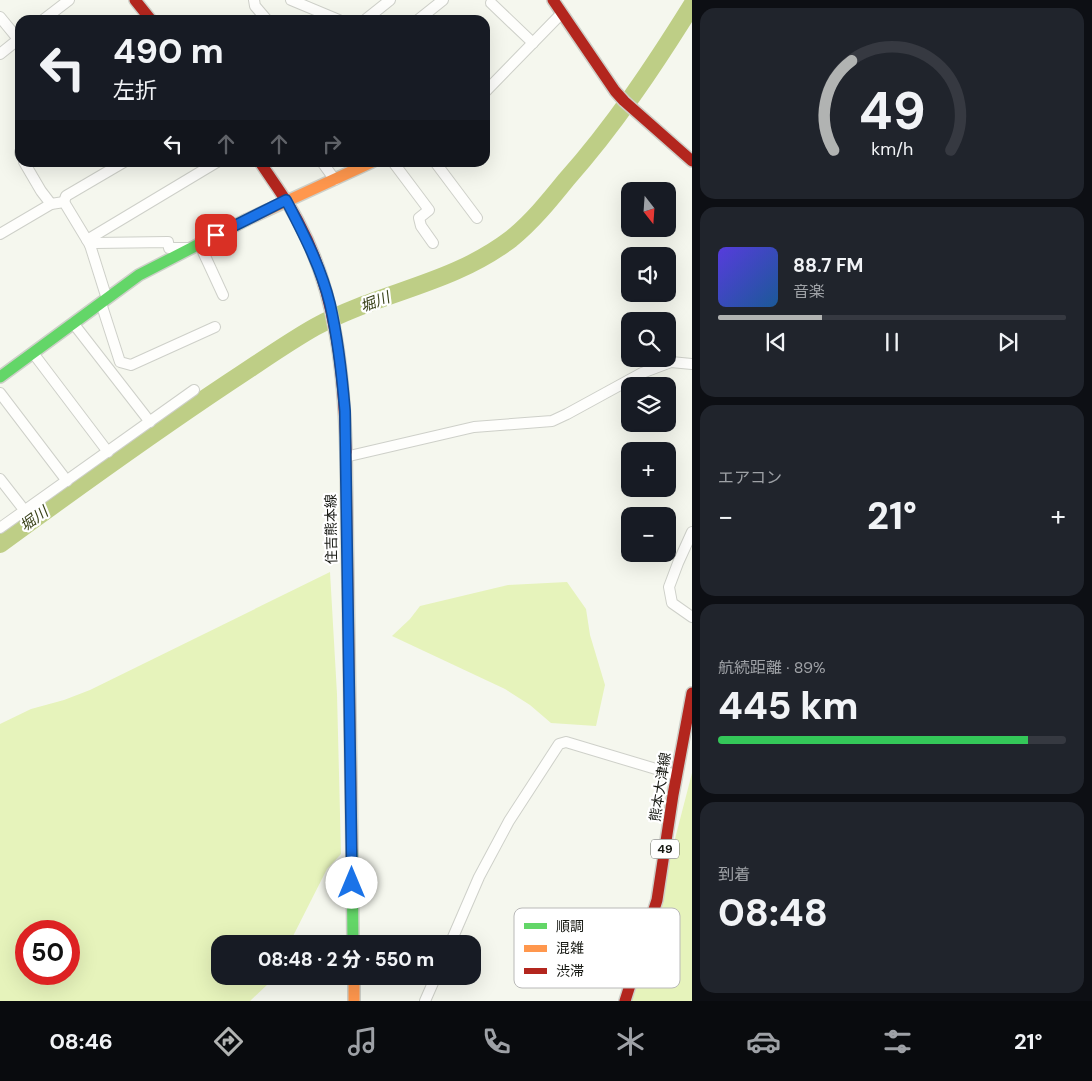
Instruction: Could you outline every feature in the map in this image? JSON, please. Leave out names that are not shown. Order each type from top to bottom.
[{"type":"main road","points":[[135,0],[147,15]]},
{"type":"main road","points":[[553,0],[599,69],[624,100],[692,161]]},
{"type":"main road","name":"住吉熊本線","points":[[263,167],[286,200],[308,242],[329,302],[341,364],[346,457],[353,935]]},
{"type":"main road","points":[[0,377],[139,275],[286,200],[362,167]]},
{"type":"main road","name":"熊本大津線","points":[[655,908],[676,775],[692,693]]},
{"type":"main road","points":[[354,985],[354,1001]]},
{"type":"main road","name":"熊本大津線","points":[[625,1001],[629,988]]},
{"type":"street","points":[[50,15],[69,0]]},
{"type":"street","points":[[254,0],[255,6],[263,15]]},
{"type":"street","points":[[371,15],[390,0]]},
{"type":"street","points":[[424,15],[443,0]]},
{"type":"street","points":[[299,1],[328,15]]},
{"type":"street","points":[[491,3],[533,44]]},
{"type":"street","points":[[490,81],[533,44],[562,13]]},
{"type":"street","points":[[0,17],[15,34]]},
{"type":"street","points":[[0,54],[15,42]]},
{"type":"street","points":[[27,167],[51,204]]},
{"type":"street","points":[[119,167],[108,178],[66,196],[64,202],[89,243],[120,362],[132,365],[214,327]]},
{"type":"street","points":[[89,243],[209,167]]},
{"type":"street","points":[[326,167],[335,180]]},
{"type":"street","points":[[397,167],[430,210],[419,218],[421,226],[433,243]]},
{"type":"street","points":[[439,167],[477,218]]},
{"type":"street","points":[[0,234],[51,204],[64,202]]},
{"type":"street","points":[[89,243],[168,242],[169,248],[195,246],[223,294]]},
{"type":"street","points":[[73,323],[150,422]]},
{"type":"street","points":[[33,353],[108,452]]},
{"type":"street","points":[[346,457],[474,427],[552,421],[642,373],[671,362],[692,364]]},
{"type":"street","points":[[0,528],[194,390]]},
{"type":"street","points":[[0,393],[67,482]]},
{"type":"street","points":[[0,479],[25,511]]},
{"type":"street","points":[[692,532],[669,588],[672,603],[692,617]]},
{"type":"street","points":[[454,935],[479,877],[509,821],[559,744],[566,742],[676,775]]},
{"type":"street","points":[[425,1001],[432,985]]},
{"type":"green space","points":[[330,572],[337,694],[341,854],[327,869],[294,935],[211,935],[211,985],[267,985],[250,1001],[0,1001],[0,724],[31,709],[64,700],[90,690]]},
{"type":"green space","points":[[567,582],[586,609],[590,635],[605,685],[596,726],[551,723],[530,705],[505,689],[392,636],[410,619],[420,606],[508,585]]},
{"type":"green space","points":[[692,773],[692,1001],[629,1001],[635,988],[680,988],[680,908],[657,908]]},
{"type":"waterway","name":"堀川","points":[[0,544],[170,422],[315,327],[339,315],[464,267],[488,255],[511,239],[540,211],[601,138],[648,73],[692,5]]},
{"type":"traffic: fast","points":[[0,377],[139,275],[246,220]]},
{"type":"traffic: fast","points":[[352,851],[353,935]]},
{"type":"traffic: slow","points":[[246,220],[361,167]]},
{"type":"traffic: slow","points":[[346,452],[352,851]]},
{"type":"traffic: slow","points":[[354,985],[354,1001]]},
{"type":"traffic: jam","points":[[135,0],[147,15]]},
{"type":"traffic: jam","points":[[553,0],[615,91],[692,161]]},
{"type":"traffic: jam","points":[[263,167],[295,215],[312,249],[322,277],[336,334],[343,393],[346,452]]},
{"type":"traffic: jam","points":[[654,908],[692,693]]},
{"type":"traffic: jam","points":[[625,1001],[629,988]]},
{"type":"route","points":[[216,235],[286,200],[308,242],[329,302],[341,364],[345,411],[352,883]]}]
